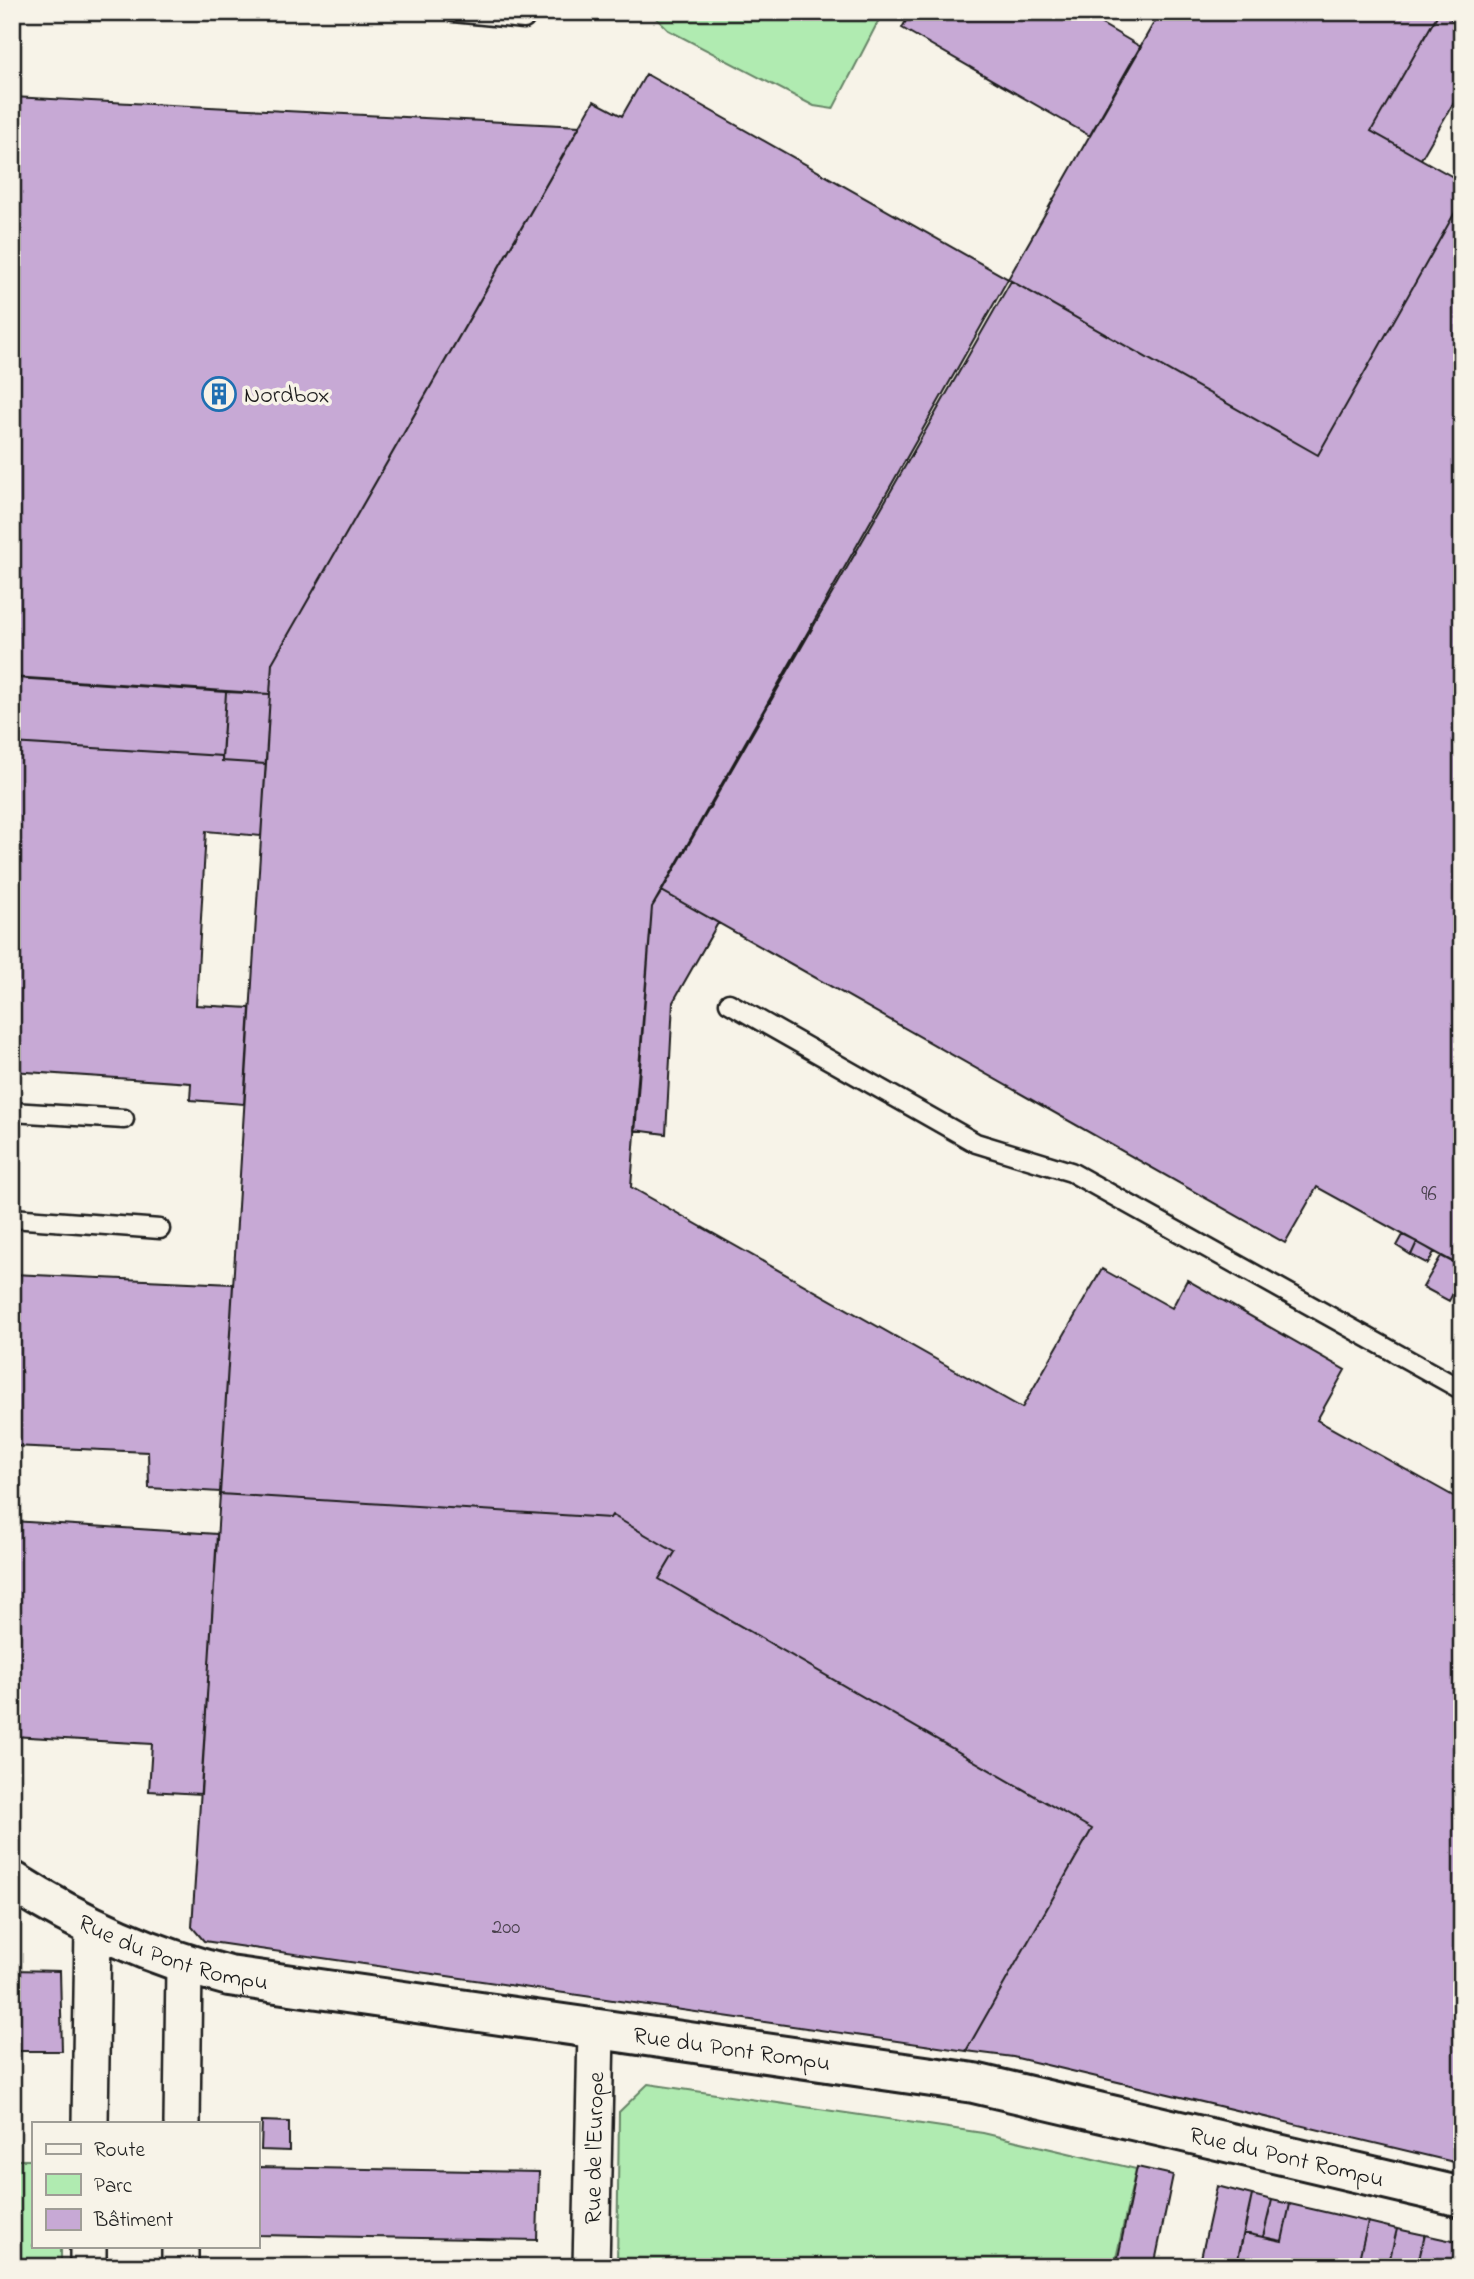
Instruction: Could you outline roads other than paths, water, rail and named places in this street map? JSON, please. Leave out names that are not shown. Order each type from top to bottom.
[{"type":"street","name":"Rue du Pont Rompu","points":[[12,1881],[93,1929],[184,1965],[229,1976],[596,2031],[974,2082],[1462,2197]]},
{"type":"street","points":[[90,2122],[93,1929]]},
{"type":"street","points":[[182,2122],[184,1965]]},
{"type":"street","name":"Rue de l'Europe","points":[[591,2267],[596,2031]]},
{"type":"street","points":[[88,2248],[88,2267]]},
{"type":"street","points":[[180,2248],[180,2267]]},
{"type":"lane","points":[[453,12],[524,19]]},
{"type":"lane","points":[[729,1003],[976,1143],[1071,1172],[1462,1390]]},
{"type":"lane","points":[[12,1112],[124,1119]]},
{"type":"lane","points":[[12,1218],[160,1228]]},
{"type":"place","name":"Nordbox","points":[[219,394]]}]
